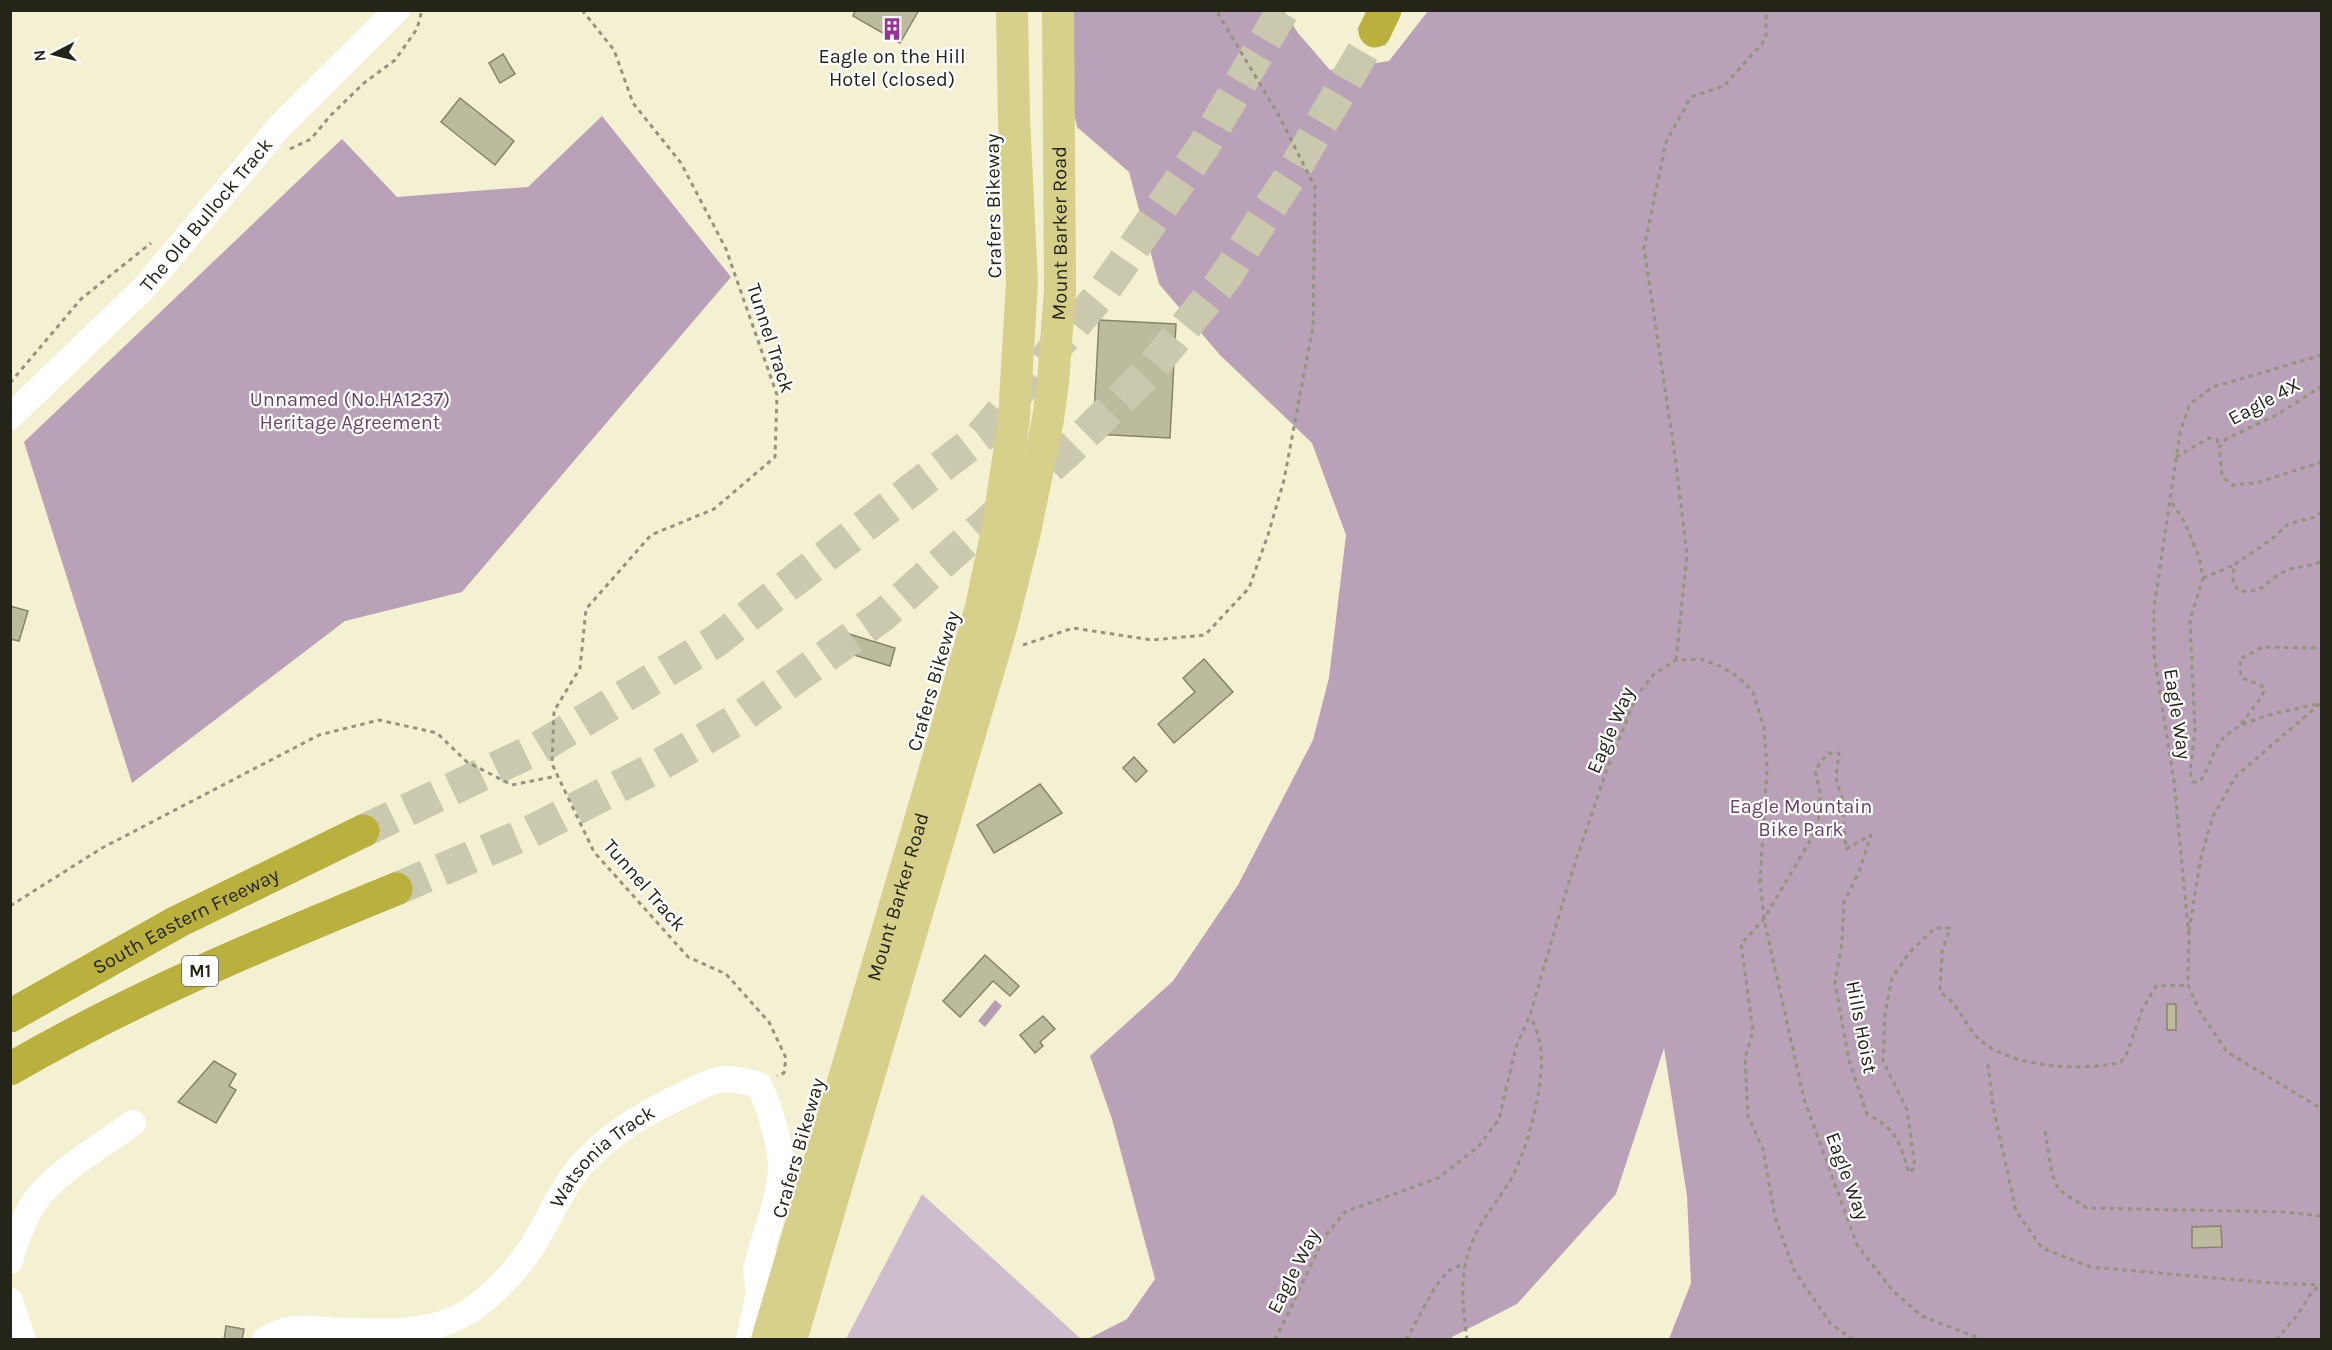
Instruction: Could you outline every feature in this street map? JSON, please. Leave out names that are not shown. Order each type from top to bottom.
[{"type":"highway","name":"South Eastern Freeway","points":[[10,1016],[177,922],[363,831]]},
{"type":"highway","name":"M1","points":[[10,1069],[52,1044],[141,998],[231,957],[396,889]]},
{"type":"main road","name":"Mount Barker Road","points":[[791,1340],[795,1286],[978,618],[999,526],[1010,450],[1022,282],[1014,119],[1012,10]]},
{"type":"main road","name":"Mount Barker Road","points":[[767,1340],[795,1286],[993,657],[1025,532],[1053,382],[1060,290],[1058,10]]},
{"type":"main road","points":[[1010,450],[1041,454]]},
{"type":"street","name":"The Old Bullock Track","points":[[10,417],[146,287],[281,125],[397,10]]},
{"type":"street","name":"Watsonia Track","points":[[265,1340],[276,1332],[295,1329],[400,1333],[448,1322],[463,1315],[501,1285],[529,1251],[577,1170],[597,1148],[624,1127],[669,1101],[706,1084],[730,1079],[759,1085]]},
{"type":"street","points":[[748,1340],[759,1293],[756,1270],[774,1210],[781,1166],[768,1104],[759,1085]]},
{"type":"street","points":[[10,1262],[18,1234],[31,1207],[49,1185],[133,1123]]},
{"type":"street","points":[[761,1251],[767,1264],[795,1286]]},
{"type":"street","points":[[10,1301],[23,1340]]},
{"type":"path","name":"Tunnel Track","points":[[582,10],[614,50],[633,103],[681,163],[726,249],[777,395],[775,457],[714,509],[651,535],[586,609],[580,668],[554,711],[552,764],[594,852],[688,957],[726,974],[769,1023],[786,1058],[784,1073],[759,1085]]},
{"type":"path","points":[[993,657],[1037,639],[1073,628],[1152,640],[1205,634],[1249,588],[1268,535],[1284,480],[1313,326],[1315,187],[1279,116],[1216,10]]},
{"type":"path","points":[[1676,660],[1687,554],[1644,248],[1666,142],[1691,96],[1724,86],[1766,39],[1766,10]]},
{"type":"path","name":"Eagle Way","points":[[2322,355],[2213,387],[2190,404],[2180,432],[2154,608],[2154,655],[2174,781],[2188,937],[2188,985],[2200,1012],[2227,1052],[2322,1109]]},
{"type":"path","name":"Eagle 4X","points":[[2320,387],[2278,414],[2226,439],[2219,447],[2222,476],[2232,485],[2256,483],[2322,462]]},
{"type":"path","points":[[2176,457],[2209,438],[2217,440],[2219,447]]},
{"type":"path","points":[[2171,502],[2184,521],[2199,557],[2203,578],[2190,620],[2195,730],[2190,772],[2193,782],[2199,782],[2204,778],[2215,750],[2223,739],[2239,726],[2262,696],[2265,688],[2241,677],[2240,659],[2263,647],[2322,648]]},
{"type":"path","points":[[2203,578],[2234,565],[2272,539],[2288,524],[2315,517],[2322,512]]},
{"type":"path","points":[[2234,565],[2233,582],[2239,591],[2255,592],[2287,570],[2311,567],[2322,561]]},
{"type":"path","name":"Eagle Way","points":[[1275,1340],[1325,1236],[1345,1212],[1438,1178],[1478,1147],[1499,1119],[1516,1047],[1530,1015],[1570,878],[1606,772],[1636,696],[1654,674],[1676,660],[1701,659],[1738,677],[1753,692],[1764,727],[1767,770],[1760,881],[1764,919],[1804,1099],[1857,1245],[1893,1292],[1922,1316],[1983,1340]]},
{"type":"path","points":[[2239,726],[2320,703]]},
{"type":"path","points":[[2188,937],[2201,857],[2213,816],[2236,776],[2320,703]]},
{"type":"path","points":[[10,906],[102,848],[319,735],[379,720],[437,733],[467,762],[512,785],[557,776]]},
{"type":"path","name":"Hills Hoist","points":[[1853,1340],[1830,1323],[1794,1270],[1774,1217],[1763,1149],[1748,1116],[1744,1058],[1753,1031],[1741,944],[1764,919],[1818,827],[1820,792],[1815,770],[1828,753],[1839,753],[1836,778],[1842,798],[1846,849],[1871,835],[1860,869],[1844,902],[1842,942],[1835,983],[1849,1060],[1867,1114],[1885,1123],[1898,1139],[1909,1173],[1915,1167],[1907,1110],[1883,1061],[1885,1014],[1892,978],[1909,953],[1935,928],[1950,928],[1942,951],[1940,992],[1960,1010],[1978,1039],[1994,1050],[2022,1060],[2065,1068],[2121,1062],[2127,1053],[2142,1010],[2156,986],[2188,985]]},
{"type":"path","points":[[1467,1340],[1465,1263],[1475,1232],[1510,1180],[1530,1127],[1540,1084],[1540,1044],[1530,1015]]},
{"type":"path","points":[[1988,1064],[1994,1106],[2016,1211],[2042,1248],[2091,1268],[2272,1283],[2321,1284]]},
{"type":"path","points":[[2045,1131],[2052,1174],[2059,1190],[2087,1208],[2285,1212],[2322,1216]]},
{"type":"path","points":[[1406,1340],[1434,1289],[1448,1271],[1465,1263]]},
{"type":"path","points":[[2277,1340],[2321,1284]]},
{"type":"shaded area","points":[[995,1000],[1002,1006],[985,1027],[978,1021]]},
{"type":"shaded area","points":[[922,1194],[1081,1339],[846,1339]]},
{"type":"green space","name":"Eagle Mountain Bike Park","points":[[1058,11],[1284,11],[1298,33],[1330,70],[1389,61],[1428,11],[2321,11],[2321,1339],[1669,1339],[1691,1283],[1687,1196],[1664,1048],[1616,1194],[1517,1304],[1452,1339],[1088,1339],[1127,1319],[1155,1279],[1112,1119],[1090,1056],[1173,981],[1238,885],[1313,740],[1329,678],[1346,535],[1312,443],[1220,355],[1159,284],[1129,172],[1077,127],[1057,33]]},
{"type":"green space","name":"Unnamed (No.HA1237) Heritage Agreement","points":[[602,116],[731,277],[462,592],[345,621],[132,783],[24,442],[342,139],[397,197],[528,187]]},
{"type":"building","name":"Eagle on the Hill Hotel (closed)","points":[[855,10],[919,10],[900,43],[853,16]]},
{"type":"building","points":[[503,54],[515,74],[500,83],[489,63]]},
{"type":"building","points":[[460,98],[514,141],[495,165],[441,122]]},
{"type":"building","points":[[1099,320],[1176,324],[1170,438],[1093,434]]},
{"type":"building","points":[[10,606],[28,611],[19,641],[10,639]]},
{"type":"building","points":[[846,633],[895,648],[890,666],[841,651]]},
{"type":"building","points":[[1204,659],[1233,692],[1174,743],[1158,724],[1195,692],[1183,678]]},
{"type":"building","points":[[1134,757],[1147,771],[1136,782],[1123,768]]},
{"type":"building","points":[[1040,784],[1062,813],[994,853],[977,825]]},
{"type":"building","points":[[985,955],[1019,986],[1010,996],[993,981],[960,1017],[943,1001]]},
{"type":"building","points":[[2167,1004],[2176,1004],[2176,1030],[2167,1030]]},
{"type":"building","points":[[1043,1016],[1055,1029],[1040,1042],[1043,1046],[1035,1053],[1020,1035]]},
{"type":"building","points":[[214,1061],[236,1074],[229,1086],[236,1090],[216,1123],[178,1102]]},
{"type":"building","points":[[2221,1226],[2222,1247],[2192,1248],[2192,1227]]},
{"type":"building","points":[[226,1326],[244,1329],[242,1340],[224,1340]]},
{"type":"tunnel","points":[[363,831],[538,748],[716,641],[981,436],[1105,289],[1203,147],[1283,10]]},
{"type":"tunnel","points":[[396,889],[530,832],[649,771],[738,719],[882,616],[1066,453],[1149,371],[1224,279],[1294,170],[1375,31]]},
{"type":"place","name":"Eagle on the Hill Hotel (closed)","points":[[892,29]]}]
